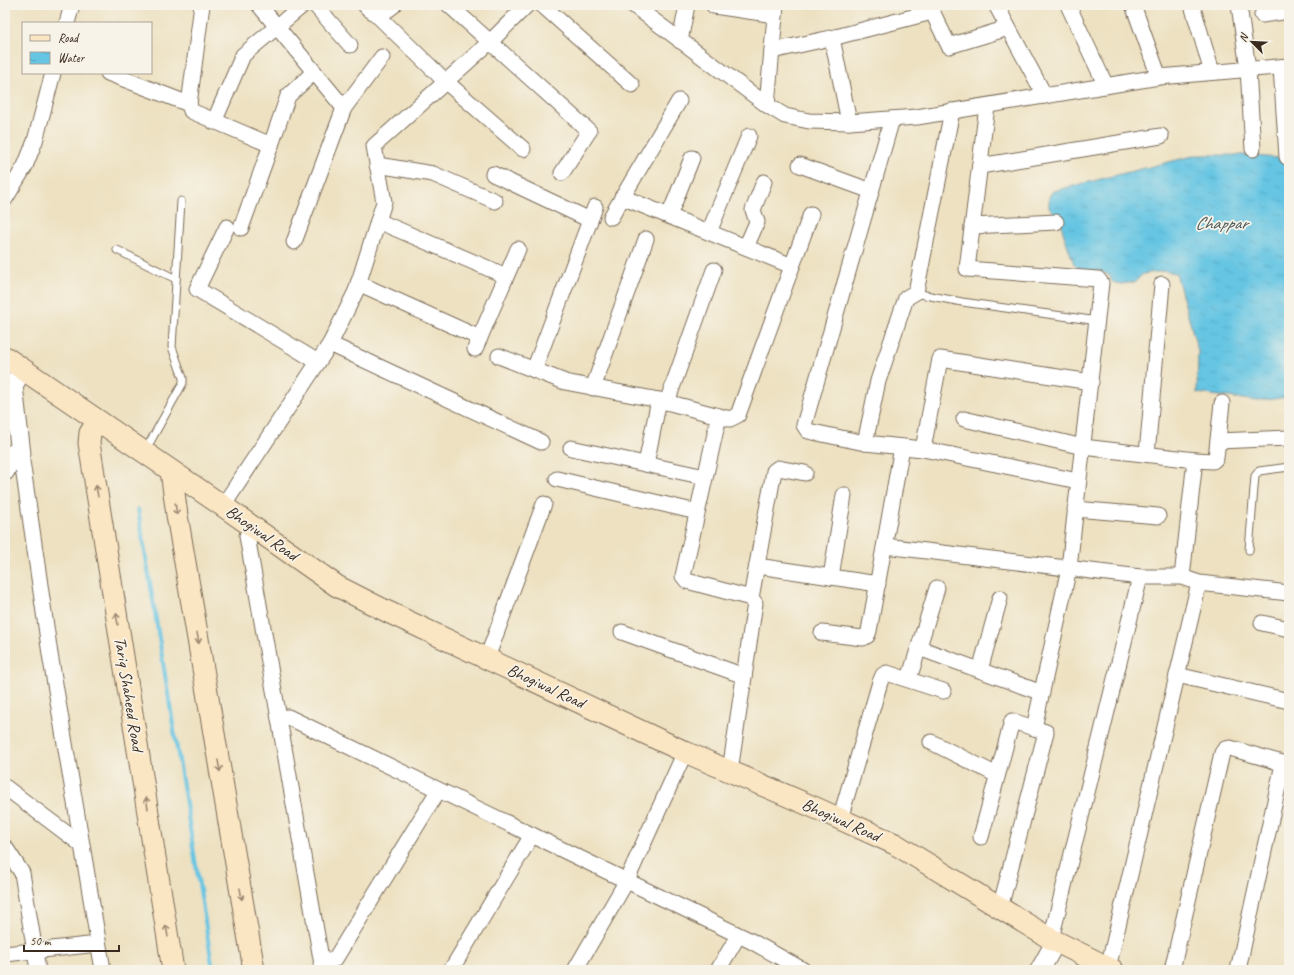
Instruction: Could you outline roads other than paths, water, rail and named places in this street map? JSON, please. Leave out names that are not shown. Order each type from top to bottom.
[{"type":"main road","name":"Bhogiwal Road","points":[[5,357],[337,586],[685,752],[894,844],[1054,940],[1111,969]]},
{"type":"main road","name":"Tariq Shaheed Road","points":[[98,421],[90,433],[89,443],[173,970]]},
{"type":"main road","points":[[172,471],[177,515],[254,970]]},
{"type":"street","points":[[67,22],[72,5]]},
{"type":"street","points":[[202,5],[189,104],[191,111],[270,145]]},
{"type":"street","points":[[258,5],[344,108]]},
{"type":"street","points":[[214,122],[243,54],[303,5]]},
{"type":"street","points":[[315,5],[350,45]]},
{"type":"street","points":[[370,9],[385,12],[394,5]]},
{"type":"street","points":[[449,5],[589,131],[562,173]]},
{"type":"street","points":[[223,506],[330,344],[358,283],[384,202],[374,146],[490,42],[527,5]]},
{"type":"street","points":[[542,5],[632,85]]},
{"type":"street","points":[[633,5],[767,105],[785,116],[809,121],[849,122],[892,119],[988,106],[1159,77],[1285,66],[1287,157]]},
{"type":"street","points":[[680,41],[687,5]]},
{"type":"street","points":[[996,5],[1045,96]]},
{"type":"street","points":[[1068,5],[1106,86]]},
{"type":"street","points":[[1133,5],[1159,77]]},
{"type":"street","points":[[1192,5],[1212,72]]},
{"type":"street","points":[[1239,5],[1248,69],[1253,149]]},
{"type":"street","points":[[714,6],[776,10],[767,105]]},
{"type":"street","points":[[772,51],[835,37],[931,8],[949,46],[1008,28]]},
{"type":"street","points":[[370,9],[445,81],[523,149]]},
{"type":"street","points":[[1262,15],[1289,11]]},
{"type":"street","points":[[835,37],[832,38],[849,122]]},
{"type":"street","points":[[294,242],[344,108],[382,57]]},
{"type":"street","points":[[314,72],[288,96],[270,145],[234,228],[198,288],[318,362]]},
{"type":"street","points":[[5,199],[25,166],[35,141],[53,74]]},
{"type":"street","points":[[111,74],[189,104]]},
{"type":"street","points":[[611,217],[678,101]]},
{"type":"street","points":[[988,106],[967,269],[1098,279],[1101,283],[1098,321],[1078,481],[1069,568],[1034,728]]},
{"type":"street","points":[[864,443],[878,381],[906,298],[915,293],[952,111]]},
{"type":"street","points":[[892,119],[804,425],[808,431],[864,443],[923,450],[1078,481]]},
{"type":"street","points":[[709,232],[749,136]]},
{"type":"street","points":[[980,166],[1160,136]]},
{"type":"street","points":[[669,216],[692,158]]},
{"type":"street","points":[[378,165],[433,174],[495,201]]},
{"type":"street","points":[[800,165],[871,191]]},
{"type":"street","points":[[493,174],[592,214],[534,370]]},
{"type":"street","points":[[746,247],[757,222],[752,210],[764,182]]},
{"type":"street","points":[[622,197],[792,266]]},
{"type":"street","points":[[499,356],[565,382],[663,401],[730,420],[738,415],[811,214]]},
{"type":"street","points":[[378,221],[506,276]]},
{"type":"street","points":[[972,226],[1056,222]]},
{"type":"street","points":[[593,388],[646,239]]},
{"type":"street","points":[[358,283],[477,343],[518,249]]},
{"type":"street","points":[[646,464],[663,401],[714,270]]},
{"type":"street","points":[[1147,454],[1162,284]]},
{"type":"street","points":[[330,344],[541,442]]},
{"type":"street","points":[[923,450],[940,359],[1091,382]]},
{"type":"street","points":[[22,369],[13,386],[21,454],[50,654],[103,970]]},
{"type":"street","points":[[964,419],[1083,447],[1195,460],[1215,460],[1222,403]]},
{"type":"street","points":[[720,416],[683,576],[684,579],[751,598],[755,603],[730,771]]},
{"type":"street","points":[[1218,441],[1289,438]]},
{"type":"street","points":[[822,633],[863,638],[867,636],[869,632],[902,447]]},
{"type":"street","points":[[571,448],[705,477]]},
{"type":"street","points":[[5,471],[13,454],[21,454]]},
{"type":"street","points":[[1182,576],[1195,460]]},
{"type":"street","points":[[751,598],[774,471],[778,468],[805,473]]},
{"type":"street","points":[[557,479],[697,512]]},
{"type":"street","points":[[831,577],[844,495]]},
{"type":"street","points":[[487,658],[544,504]]},
{"type":"street","points":[[1075,509],[1158,516]]},
{"type":"street","points":[[252,527],[247,536],[322,967],[335,959],[438,791]]},
{"type":"street","points":[[885,546],[1140,576],[1182,576],[1199,583],[1289,593]]},
{"type":"street","points":[[757,566],[878,584]]},
{"type":"street","points":[[1040,970],[1054,940],[1140,576]]},
{"type":"street","points":[[1111,969],[1199,583]]},
{"type":"street","points":[[909,679],[937,588]]},
{"type":"street","points":[[980,670],[1000,598]]},
{"type":"street","points":[[1262,623],[1289,629]]},
{"type":"street","points":[[622,632],[744,676]]},
{"type":"street","points":[[919,648],[1042,693]]},
{"type":"street","points":[[840,819],[883,675],[887,673],[943,691]]},
{"type":"street","points":[[1177,675],[1289,701]]},
{"type":"street","points":[[279,718],[288,717],[738,936],[803,970]]},
{"type":"street","points":[[981,837],[1012,721],[1046,732],[1000,908]]},
{"type":"street","points":[[931,742],[997,775]]},
{"type":"street","points":[[1172,970],[1222,753],[1225,749],[1230,748],[1286,764],[1238,970]]},
{"type":"street","points":[[575,970],[626,882],[685,752]]},
{"type":"street","points":[[5,787],[82,845]]},
{"type":"street","points":[[451,970],[532,835]]},
{"type":"street","points":[[5,847],[22,873],[38,970]]},
{"type":"street","points":[[718,970],[738,936]]},
{"type":"street","points":[[5,954],[35,952],[98,944]]},
{"type":"lane","points":[[144,453],[183,383],[183,378],[172,347],[181,201]]},
{"type":"lane","points":[[117,250],[176,279]]},
{"type":"lane","points":[[915,293],[962,302],[1098,321]]},
{"type":"lane","points":[[1249,550],[1255,476],[1259,471],[1289,467]]},
{"type":"water","name":"Chappar","points":[[1197,155],[1244,155],[1289,159],[1289,397],[1258,401],[1197,393],[1198,351],[1176,273],[1164,271],[1143,274],[1135,282],[1121,284],[1112,282],[1110,275],[1101,272],[1098,275],[1084,274],[1074,264],[1063,232],[1061,221],[1049,207],[1049,197],[1053,191]]},
{"type":"waterway","points":[[138,509],[213,970]]}]
